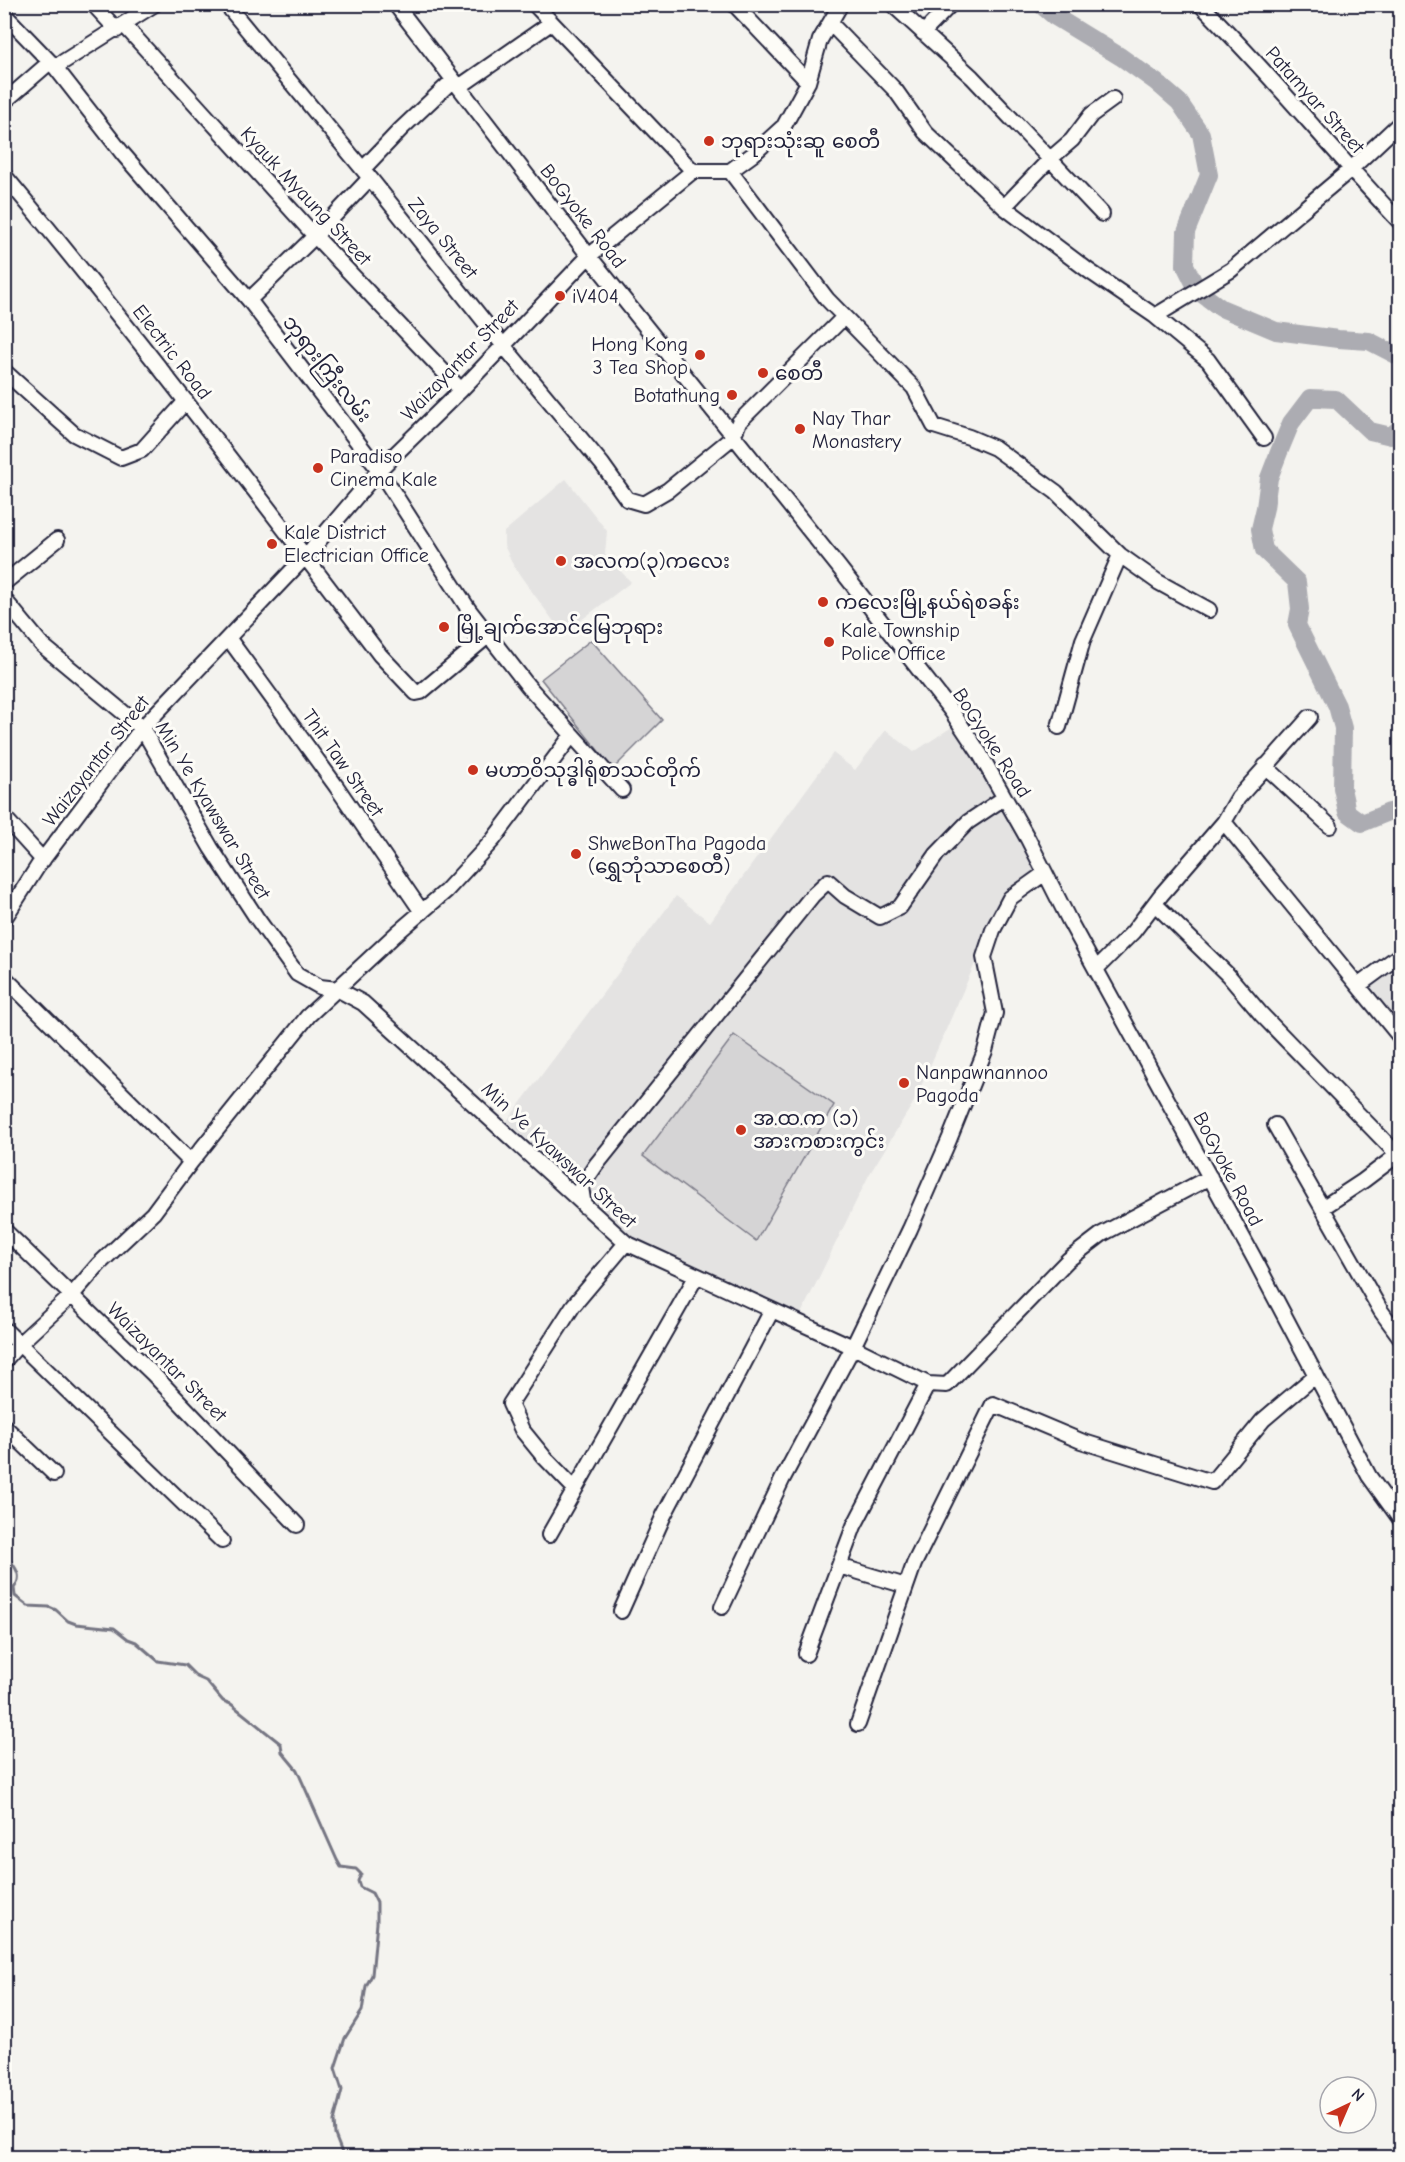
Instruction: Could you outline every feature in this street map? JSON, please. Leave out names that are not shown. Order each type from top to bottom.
[{"type":"street","name":"Kyauk Myaung Street","points":[[93,4],[120,27],[461,390]]},
{"type":"street","points":[[4,102],[53,64],[120,27],[155,4]]},
{"type":"street","name":"Zaya Street","points":[[226,4],[602,464],[627,499],[644,504],[668,490],[733,437]]},
{"type":"street","name":"BoGyoke Road","points":[[395,4],[589,256],[952,712],[980,754],[1210,1177],[1369,1476],[1392,1510],[1401,1519]]},
{"type":"street","points":[[534,4],[693,171],[730,171],[784,126],[808,82],[820,40],[841,4]]},
{"type":"street","points":[[734,4],[808,82]]},
{"type":"street","points":[[892,4],[972,77],[1102,214]]},
{"type":"street","points":[[923,33],[951,4]]},
{"type":"street","name":"Patamyar Street","points":[[1200,4],[1272,79],[1401,222]]},
{"type":"street","name":"ဘုရားကြီးလမ်း","points":[[4,14],[53,64],[123,154],[249,300],[379,470],[469,610],[528,686],[622,789]]},
{"type":"street","points":[[249,300],[315,236],[400,129],[456,84],[551,23]]},
{"type":"street","points":[[830,23],[896,91],[925,132],[1004,207],[1089,271],[1155,316],[1208,360],[1264,438]]},
{"type":"street","points":[[1004,207],[1050,159],[1072,140],[1091,115],[1113,99]]},
{"type":"street","points":[[1155,316],[1231,270],[1351,169],[1401,123]]},
{"type":"street","name":"Waizayantar Street","points":[[4,919],[43,860],[142,728],[305,557],[379,470],[461,390],[589,256],[693,171]]},
{"type":"street","points":[[730,171],[827,299],[914,388],[934,426],[995,448],[1056,492],[1120,555],[1158,582],[1209,610]]},
{"type":"street","name":"Electric Road","points":[[4,175],[71,255],[186,401],[380,655],[416,693],[421,692],[489,635]]},
{"type":"street","points":[[733,437],[739,422],[844,317]]},
{"type":"street","points":[[4,371],[74,434],[121,458],[142,450],[186,401]]},
{"type":"street","points":[[4,583],[57,540]]},
{"type":"street","points":[[1059,727],[1083,640],[1120,555]]},
{"type":"street","name":"Min Ye Kyawswar Street","points":[[4,599],[42,645],[142,728],[211,848],[297,974],[320,987],[337,989],[363,1003],[626,1244],[853,1347],[928,1384]]},
{"type":"street","name":"Thit Taw Street","points":[[229,639],[336,786],[422,912]]},
{"type":"street","points":[[1096,968],[1133,932],[1224,822],[1238,798],[1310,717]]},
{"type":"street","points":[[4,1361],[72,1295],[99,1264],[153,1213],[308,1016],[446,891],[493,840],[572,735]]},
{"type":"street","points":[[1265,766],[1330,826]]},
{"type":"street","points":[[584,1206],[581,1187],[596,1166],[828,881],[845,896],[880,917],[900,907],[937,854],[968,822],[1004,798]]},
{"type":"street","points":[[4,817],[43,860]]},
{"type":"street","points":[[1224,822],[1401,1037]]},
{"type":"street","points":[[722,1606],[782,1480],[853,1347],[927,1189],[985,1051],[995,1013],[984,957],[993,930],[1010,898],[1045,873]]},
{"type":"street","points":[[1155,904],[1228,975],[1261,1014],[1400,1155],[1322,1208]]},
{"type":"street","points":[[1359,985],[1401,955]]},
{"type":"street","points":[[4,977],[191,1162]]},
{"type":"street","points":[[1275,1125],[1381,1311],[1401,1337]]},
{"type":"street","points":[[806,1654],[854,1526],[928,1384],[947,1385],[1068,1260],[1102,1234],[1210,1177]]},
{"type":"street","name":"Waizayantar Street","points":[[4,1230],[153,1374],[297,1524]]},
{"type":"street","points":[[575,1489],[522,1430],[510,1404],[573,1306],[626,1244]]},
{"type":"street","points":[[549,1535],[696,1277]]},
{"type":"street","points":[[621,1611],[664,1515],[772,1310]]},
{"type":"street","points":[[4,1329],[222,1541]]},
{"type":"street","points":[[858,1724],[914,1564],[993,1404],[1081,1441],[1212,1482],[1263,1420],[1316,1375]]},
{"type":"street","points":[[4,1426],[54,1474]]},
{"type":"street","points":[[839,1566],[906,1586]]},
{"type":"shaded area","name":"အလက(၃)ကလေး","points":[[566,479],[607,531],[605,555],[631,582],[563,634],[514,567],[504,545],[504,532]]},
{"type":"shaded area","points":[[591,640],[662,720],[613,769],[541,679]]},
{"type":"shaded area","points":[[955,725],[1037,871],[1006,893],[915,1100],[869,1175],[801,1314],[635,1239],[507,1121],[676,896],[710,922],[833,753],[855,770],[886,730],[914,752]]},
{"type":"shaded area","points":[[1400,960],[1400,1030],[1367,986]]},
{"type":"shaded area","name":"အ.ထ.က (၁) အားကစားကွင်း","points":[[734,1035],[834,1105],[756,1241],[643,1156]]},
{"type":"waterway","points":[[1040,4],[1054,16],[1121,57],[1156,82],[1179,102],[1201,134],[1209,175],[1186,232],[1185,265],[1198,291],[1221,308],[1276,331],[1369,341],[1400,357]]},
{"type":"waterway","points":[[1400,428],[1391,436],[1370,431],[1336,399],[1310,398],[1291,423],[1269,478],[1260,529],[1264,550],[1297,582],[1300,609],[1297,625],[1337,706],[1343,728],[1342,788],[1347,812],[1362,823],[1400,810]]},
{"type":"waterway","points":[[4,1550],[18,1573],[14,1588],[15,1596],[28,1606],[49,1607],[76,1624],[114,1628],[136,1642],[158,1661],[185,1665],[197,1677],[206,1681],[223,1701],[231,1704],[281,1744],[282,1752],[297,1770],[341,1867],[356,1869],[361,1874],[358,1881],[360,1887],[372,1893],[377,1903],[372,1975],[366,1986],[362,2011],[345,2038],[335,2068],[342,2090],[334,2121],[335,2135],[344,2158]]},
{"type":"place","name":"ဘုရားသုံးဆူ စေတီ","points":[[709,141]]},
{"type":"place","name":"iV404","points":[[560,296]]},
{"type":"place","name":"Hong Kong 3 Tea Shop","points":[[700,355]]},
{"type":"place","name":"စေတီ","points":[[763,373]]},
{"type":"place","name":"Botathung","points":[[732,395]]},
{"type":"place","name":"Nay Thar Monastery","points":[[800,429]]},
{"type":"place","name":"Paradiso Cinema Kale","points":[[318,468]]},
{"type":"place","name":"Kale District Electrician Office","points":[[272,544]]},
{"type":"place","name":"အလက(၃)ကလေး","points":[[561,561]]},
{"type":"place","name":"ကလေးမြို့နယ်ရဲစခန်း","points":[[823,602]]},
{"type":"place","name":"မြို့ချက်အောင်မြေဘုရား","points":[[444,627]]},
{"type":"place","name":"Kale Township Police Office","points":[[829,642]]},
{"type":"place","name":"မဟာဝိသုဒ္ဓါရုံစာသင်တိုက်","points":[[473,770]]},
{"type":"place","name":"ShweBonTha Pagoda (ရွှေဘုံသာစေတီ)","points":[[576,854]]},
{"type":"place","name":"Nanpawnannoo Pagoda","points":[[904,1083]]},
{"type":"place","name":"အ.ထ.က (၁) အားကစားကွင်း","points":[[741,1130]]}]
